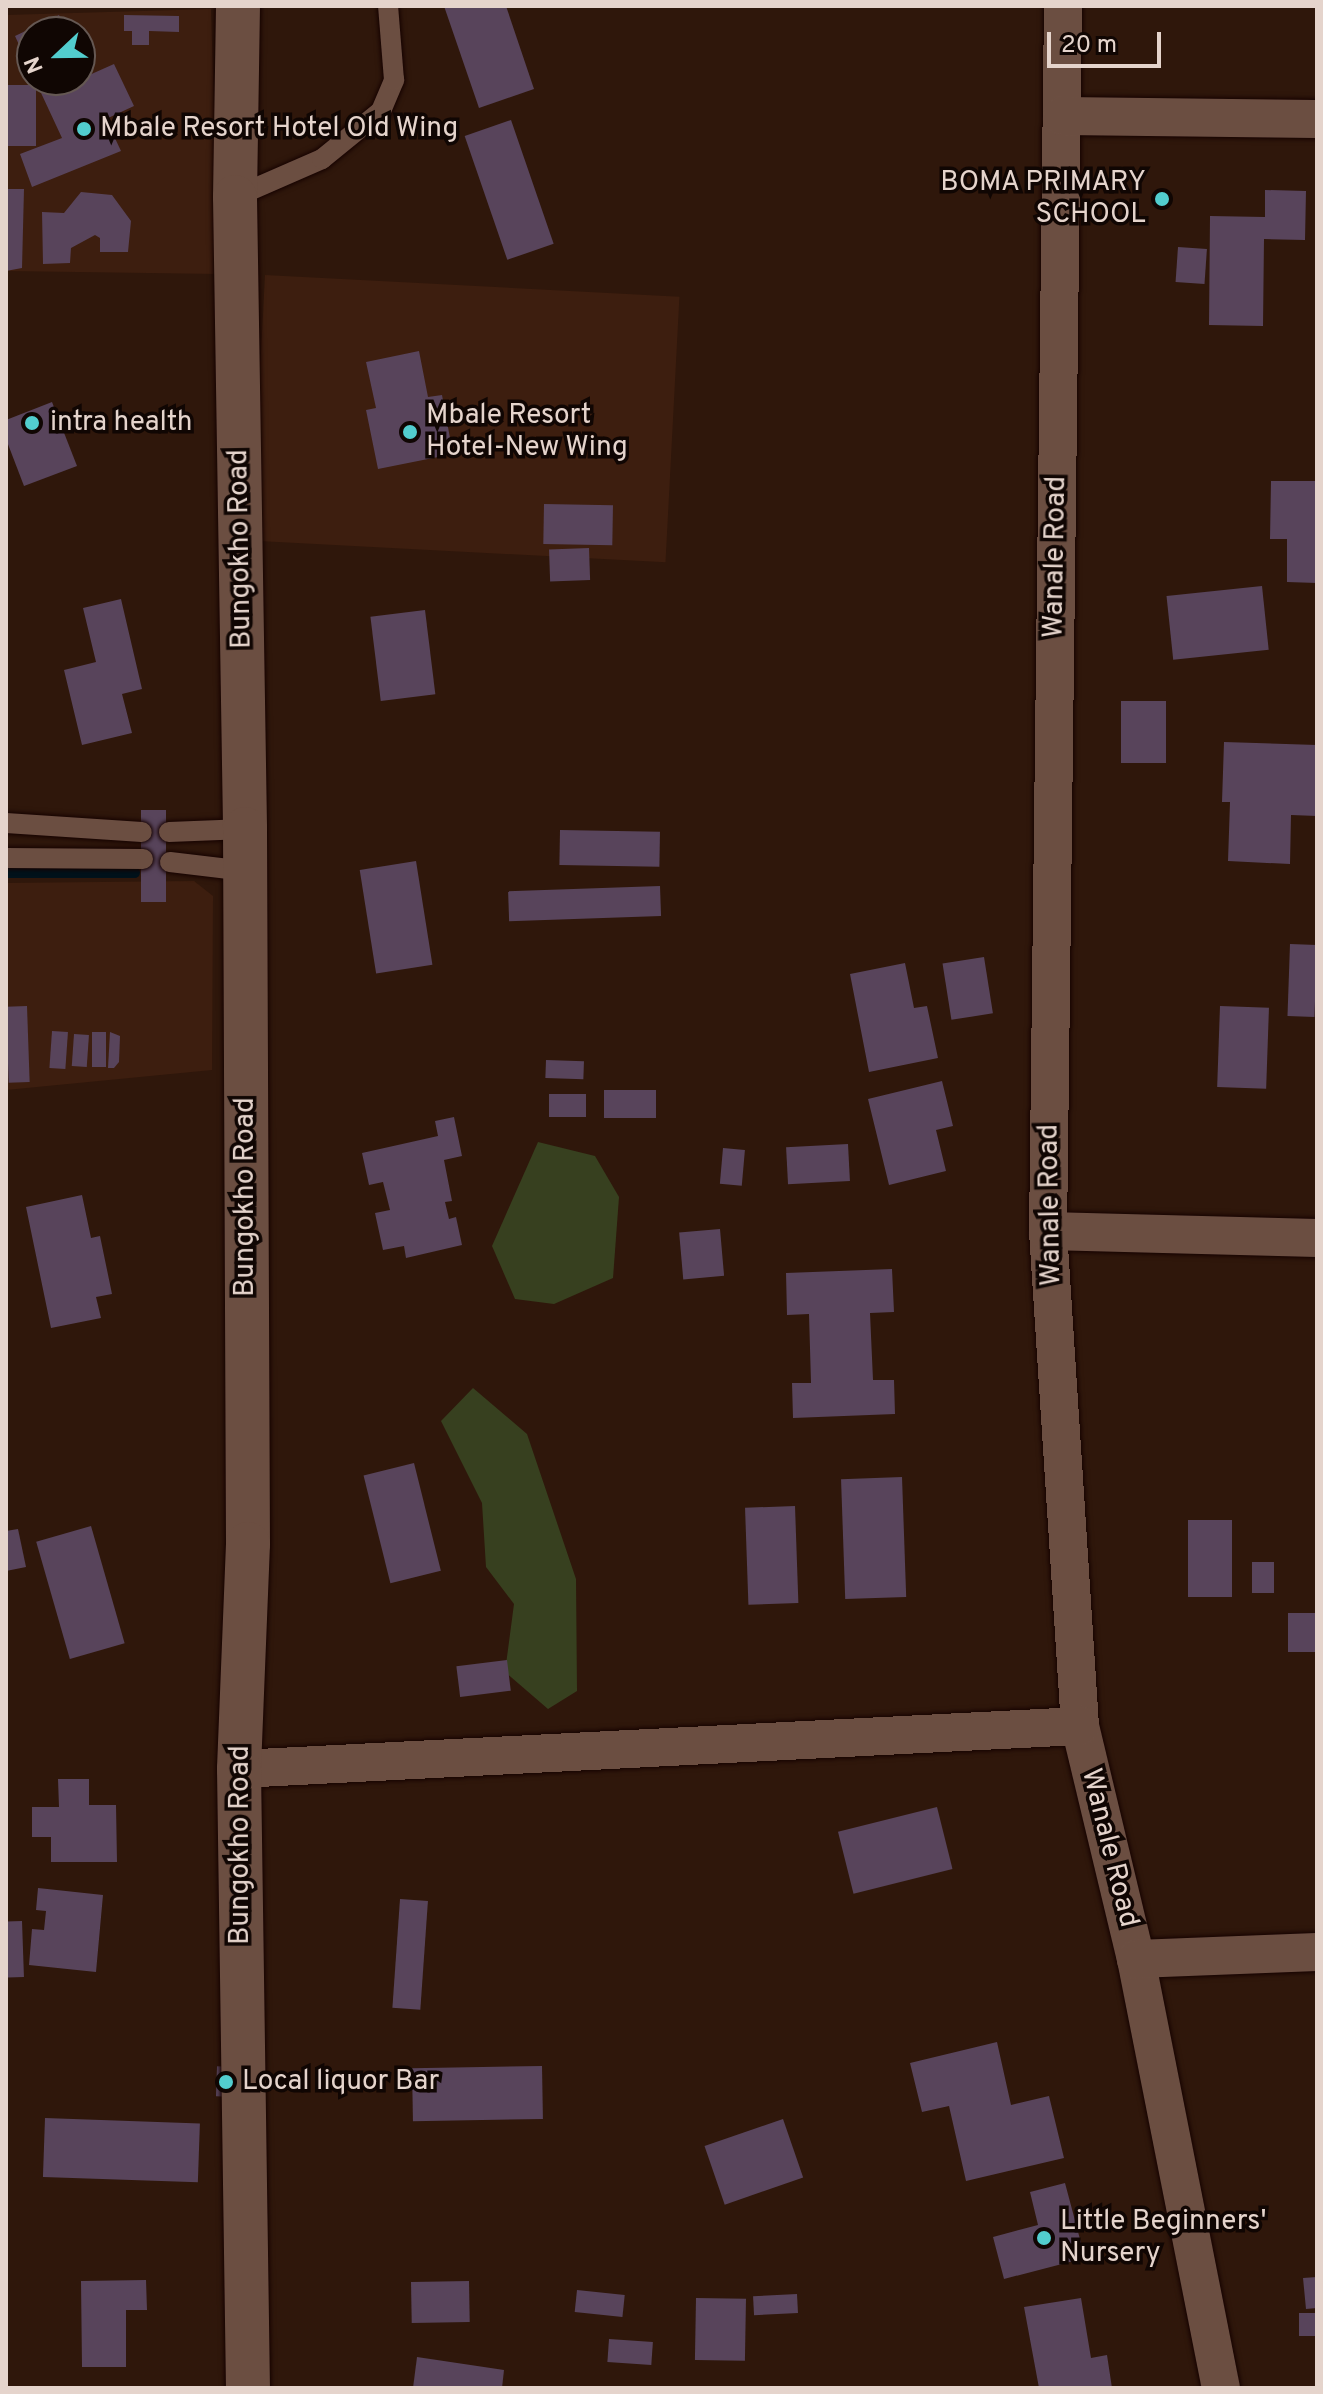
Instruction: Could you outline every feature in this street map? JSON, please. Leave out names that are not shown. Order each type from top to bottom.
[{"type":"street","name":"Bungokho Road","points":[[238,6],[235,197],[245,850],[248,1544],[239,1769],[248,2388]]},
{"type":"street","name":"Wanale Road","points":[[1063,6],[1048,1231],[1080,1726],[1136,1959],[1221,2388]]},
{"type":"street","points":[[1062,116],[1317,119]]},
{"type":"street","points":[[1048,1231],[1317,1238]]},
{"type":"street","points":[[239,1769],[1080,1726]]},
{"type":"street","points":[[1136,1959],[1317,1952]]},
{"type":"lane","points":[[235,197],[322,159],[381,111],[394,80],[388,6]]},
{"type":"lane","points":[[6,823],[142,832]]},
{"type":"lane","points":[[169,832],[245,850]]},
{"type":"lane","points":[[170,862],[245,850]]},
{"type":"lane","points":[[6,858],[143,859]]},
{"type":"shaded area","points":[[211,9],[219,274],[6,271],[6,15]]},
{"type":"shaded area","points":[[265,275],[679,297],[666,562],[251,541]]},
{"type":"shaded area","points":[[194,881],[213,896],[212,1070],[6,1090],[6,883]]},
{"type":"green space","points":[[538,1142],[595,1156],[619,1197],[613,1278],[554,1304],[515,1299],[492,1246]]},
{"type":"green space","points":[[473,1388],[527,1434],[576,1579],[577,1691],[548,1709],[505,1672],[514,1604],[486,1567],[482,1503],[441,1421]]},
{"type":"building","points":[[444,6],[506,6],[534,89],[479,108]]},
{"type":"building","points":[[124,15],[179,16],[179,32],[149,31],[149,45],[132,45],[132,31],[124,31]]},
{"type":"building","name":"Mbale Resort Hotel Old Wing","points":[[114,64],[134,106],[106,119],[121,151],[32,187],[20,154],[62,138],[42,96],[96,96],[96,72]]},
{"type":"building","name":"Mbale Resort Hotel Old Wing","points":[[6,85],[16,85],[16,96],[36,96],[36,146],[6,146]]},
{"type":"building","points":[[511,120],[554,244],[507,260],[465,136]]},
{"type":"building","points":[[6,189],[24,189],[22,268],[6,271]]},
{"type":"building","points":[[1265,190],[1306,191],[1305,240],[1264,239],[1263,326],[1209,325],[1210,216],[1265,217]]},
{"type":"building","points":[[81,192],[112,195],[131,221],[128,252],[100,252],[100,238],[95,235],[71,248],[70,263],[43,264],[42,212],[64,213]]},
{"type":"building","points":[[1178,247],[1207,249],[1204,284],[1176,282]]},
{"type":"building","name":"Mbale Resort Hotel-New Wing","points":[[419,351],[428,397],[442,395],[453,454],[378,469],[366,410],[376,408],[366,362]]},
{"type":"building","points":[[52,402],[77,466],[24,486],[6,439],[6,420]]},
{"type":"building","points":[[1271,481],[1317,481],[1317,583],[1287,582],[1287,539],[1270,539]]},
{"type":"building","points":[[544,504],[613,505],[612,545],[543,544]]},
{"type":"building","points":[[589,548],[590,580],[550,581],[549,549]]},
{"type":"building","points":[[1262,586],[1269,650],[1173,660],[1167,596]]},
{"type":"building","points":[[121,599],[142,689],[122,694],[132,733],[82,745],[64,670],[96,662],[83,608]]},
{"type":"building","points":[[425,610],[435,694],[381,701],[370,617]]},
{"type":"building","points":[[1121,701],[1166,701],[1166,763],[1121,763]]},
{"type":"building","points":[[1224,742],[1317,745],[1317,816],[1291,815],[1290,864],[1228,861],[1230,802],[1222,802]]},
{"type":"building","points":[[141,810],[166,810],[166,902],[141,902]]},
{"type":"building","points":[[560,830],[660,832],[659,867],[559,865]]},
{"type":"building","points":[[416,861],[432,965],[376,974],[360,870]]},
{"type":"building","points":[[660,886],[661,916],[509,921],[508,891]]},
{"type":"building","points":[[1290,944],[1317,945],[1314,1017],[1287,1016]]},
{"type":"building","points":[[984,957],[993,1013],[951,1020],[943,964]]},
{"type":"building","points":[[905,963],[914,1008],[927,1006],[938,1058],[869,1072],[850,974]]},
{"type":"building","points":[[27,1006],[30,1082],[9,1083],[6,1007]]},
{"type":"building","points":[[1220,1006],[1269,1008],[1266,1089],[1217,1087]]},
{"type":"building","points":[[52,1031],[68,1032],[65,1069],[49,1068]]},
{"type":"building","points":[[92,1032],[106,1032],[106,1067],[92,1067]]},
{"type":"building","points":[[110,1032],[120,1036],[119,1062],[114,1068],[108,1068]]},
{"type":"building","points":[[74,1034],[89,1035],[87,1067],[72,1066]]},
{"type":"building","points":[[546,1060],[584,1061],[583,1079],[545,1078]]},
{"type":"building","points":[[942,1081],[953,1126],[936,1130],[946,1171],[889,1185],[868,1099]]},
{"type":"building","points":[[604,1090],[656,1090],[656,1118],[604,1118]]},
{"type":"building","points":[[549,1094],[586,1094],[586,1117],[549,1117]]},
{"type":"building","points":[[454,1117],[462,1156],[444,1160],[452,1201],[445,1202],[449,1219],[456,1217],[462,1245],[406,1258],[404,1246],[383,1250],[375,1213],[390,1210],[383,1182],[369,1185],[362,1153],[438,1136],[435,1121]]},
{"type":"building","points":[[848,1144],[850,1181],[788,1184],[786,1147]]},
{"type":"building","points":[[723,1148],[745,1150],[742,1186],[720,1184]]},
{"type":"building","points":[[82,1195],[91,1238],[100,1236],[112,1294],[96,1297],[101,1318],[51,1328],[26,1207]]},
{"type":"building","points":[[720,1229],[724,1276],[683,1279],[679,1233]]},
{"type":"building","points":[[892,1269],[894,1312],[870,1313],[873,1380],[894,1380],[895,1414],[793,1418],[792,1383],[811,1383],[809,1314],[787,1315],[786,1273]]},
{"type":"building","points":[[414,1463],[441,1571],[390,1583],[364,1476]]},
{"type":"building","points":[[902,1477],[906,1597],[845,1599],[841,1479]]},
{"type":"building","points":[[795,1506],[798,1603],[748,1605],[745,1508]]},
{"type":"building","points":[[1188,1520],[1232,1520],[1232,1597],[1188,1597]]},
{"type":"building","points":[[91,1526],[125,1643],[70,1659],[36,1542]]},
{"type":"building","points":[[18,1529],[26,1567],[6,1571],[6,1531]]},
{"type":"building","points":[[1252,1562],[1274,1562],[1274,1593],[1252,1593]]},
{"type":"building","points":[[1288,1613],[1317,1613],[1317,1652],[1288,1652]]},
{"type":"building","points":[[507,1660],[511,1691],[460,1697],[456,1666]]},
{"type":"building","points":[[58,1779],[89,1779],[89,1805],[116,1805],[117,1862],[51,1862],[51,1837],[32,1837],[32,1807],[59,1807]]},
{"type":"building","points":[[937,1807],[952,1869],[854,1894],[838,1832]]},
{"type":"building","points":[[38,1888],[103,1895],[96,1972],[29,1965],[32,1929],[44,1930],[46,1911],[36,1910]]},
{"type":"building","points":[[400,1899],[428,1901],[420,2010],[392,2008]]},
{"type":"building","points":[[22,1921],[24,1977],[8,1978],[6,1922]]},
{"type":"building","points":[[997,2042],[1011,2105],[1049,2096],[1064,2158],[966,2181],[949,2106],[922,2112],[910,2063]]},
{"type":"building","name":"Local liquor Bar","points":[[217,2066],[236,2067],[235,2097],[216,2096]]},
{"type":"building","points":[[542,2066],[543,2119],[413,2121],[412,2068]]},
{"type":"building","points":[[45,2118],[200,2123],[198,2182],[43,2177]]},
{"type":"building","points":[[783,2119],[803,2178],[725,2205],[705,2146]]},
{"type":"building","points":[[1065,2183],[1085,2258],[1004,2279],[993,2237],[1038,2225],[1030,2192]]},
{"type":"building","points":[[1317,2277],[1317,2308],[1306,2309],[1303,2278]]},
{"type":"building","points":[[146,2280],[147,2310],[126,2310],[126,2367],[82,2367],[81,2281]]},
{"type":"building","points":[[469,2281],[470,2322],[412,2323],[411,2282]]},
{"type":"building","points":[[577,2290],[625,2295],[622,2317],[575,2312]]},
{"type":"building","points":[[797,2294],[798,2313],[754,2315],[753,2296]]},
{"type":"building","points":[[696,2298],[746,2299],[745,2361],[695,2360]]},
{"type":"building","points":[[1081,2298],[1091,2358],[1107,2355],[1112,2388],[1039,2388],[1024,2307]]},
{"type":"building","points":[[1299,2313],[1317,2313],[1317,2336],[1299,2336]]},
{"type":"building","points":[[609,2339],[653,2342],[651,2365],[607,2362]]},
{"type":"building","points":[[417,2357],[504,2370],[502,2388],[413,2388]]},
{"type":"waterway","points":[[6,872],[134,872]]},
{"type":"place","name":"Mbale Resort Hotel Old Wing","points":[[84,129]]},
{"type":"place","name":"BOMA PRIMARY SCHOOL","points":[[1162,199]]},
{"type":"place","name":"intra health","points":[[32,423]]},
{"type":"place","name":"Mbale Resort Hotel-New Wing","points":[[410,432]]},
{"type":"place","name":"Local liquor Bar","points":[[226,2082]]},
{"type":"place","name":"Little Beginners' Nursery","points":[[1044,2238]]}]
